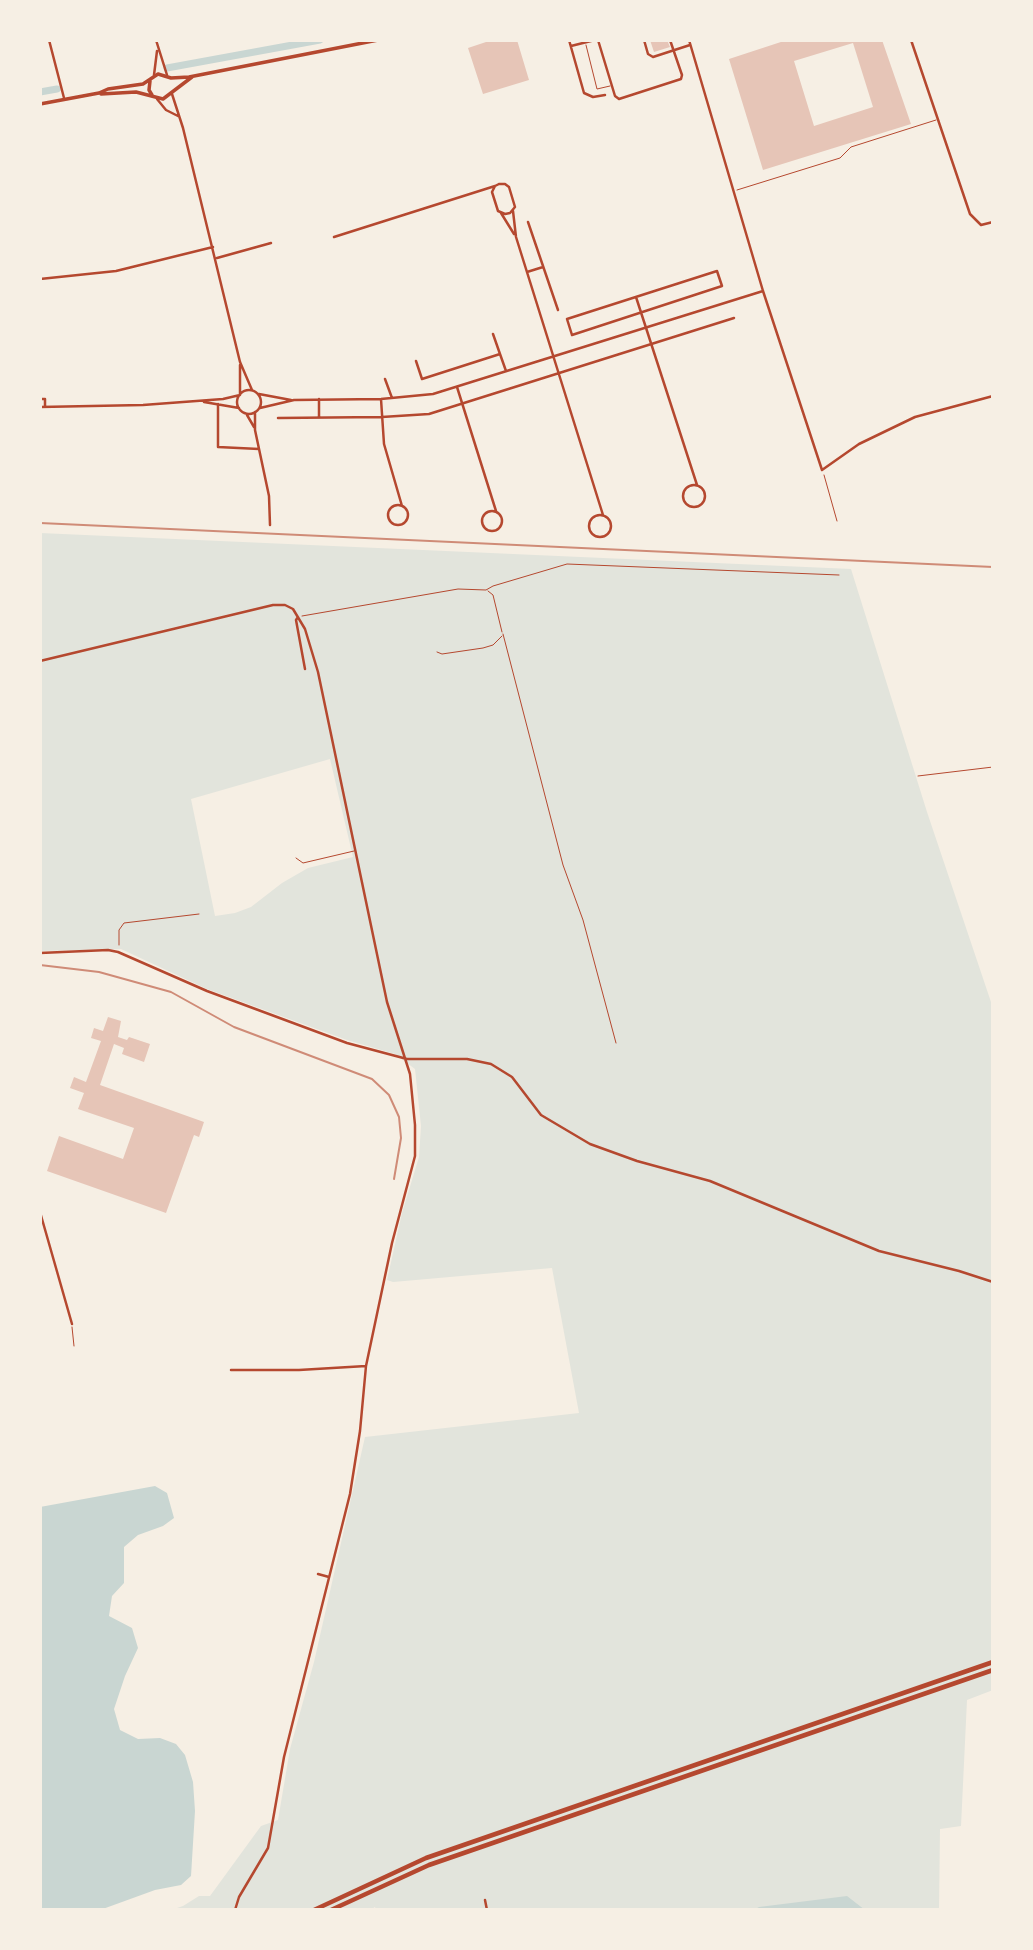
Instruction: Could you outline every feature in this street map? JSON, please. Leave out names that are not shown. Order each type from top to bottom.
[{"type":"highway","points":[[314,1910],[426,1858],[993,1662]]},
{"type":"highway","points":[[331,1910],[429,1865],[993,1670]]},
{"type":"main road","points":[[99,93],[150,81],[158,74],[195,76],[378,40]]},
{"type":"main road","points":[[169,76],[173,91]]},
{"type":"main road","points":[[40,104],[99,93],[133,92],[163,99],[195,76]]},
{"type":"main road","points":[[150,81],[149,87],[155,97]]},
{"type":"street","points":[[49,40],[64,100]]},
{"type":"street","points":[[156,40],[169,76]]},
{"type":"street","points":[[569,40],[584,93],[593,97],[605,95]]},
{"type":"street","points":[[571,46],[597,40],[615,96],[619,99],[681,79],[670,40]]},
{"type":"street","points":[[644,40],[651,57],[690,42],[763,291],[822,470],[859,444],[915,417],[993,396]]},
{"type":"street","points":[[911,40],[970,214],[981,225],[993,222]]},
{"type":"street","points":[[154,77],[158,47]]},
{"type":"street","points":[[173,91],[240,362],[252,390]]},
{"type":"street","points":[[155,97],[166,110],[178,117]]},
{"type":"street","points":[[334,237],[495,186],[505,184],[509,187],[515,204],[513,211],[516,237],[603,514],[609,519],[611,527],[605,536],[597,537],[591,533],[589,522],[596,515],[603,514]]},
{"type":"street","points":[[495,186],[492,192],[516,237]]},
{"type":"street","points":[[482,190],[492,192]]},
{"type":"street","points":[[501,213],[513,211]]},
{"type":"street","points":[[528,222],[558,310]]},
{"type":"street","points":[[216,258],[271,243]]},
{"type":"street","points":[[40,279],[116,271],[213,247]]},
{"type":"street","points":[[527,272],[543,267]]},
{"type":"street","points":[[717,271],[722,286],[572,335],[567,319],[636,297],[717,271]]},
{"type":"street","points":[[246,414],[256,412],[271,403],[294,400],[392,398],[433,394],[763,291]]},
{"type":"street","points":[[636,297],[697,485],[705,493],[704,501],[699,506],[691,507],[685,503],[683,493],[687,487],[697,485]]},
{"type":"street","points":[[278,418],[429,414],[734,318]]},
{"type":"street","points":[[494,334],[506,371]]},
{"type":"street","points":[[416,360],[422,379],[500,354]]},
{"type":"street","points":[[240,362],[240,395]]},
{"type":"street","points":[[385,379],[392,398]]},
{"type":"street","points":[[457,387],[496,511],[502,517],[501,525],[495,530],[488,530],[482,522],[484,515],[489,511],[496,511]]},
{"type":"street","points":[[239,408],[237,401],[245,391],[252,390],[294,400]]},
{"type":"street","points":[[258,393],[260,408]]},
{"type":"street","points":[[197,402],[240,395]]},
{"type":"street","points":[[381,398],[384,444],[402,506],[407,510],[407,520],[402,525],[392,524],[387,515],[389,509],[395,505],[402,506]]},
{"type":"street","points":[[40,399],[45,399],[46,406]]},
{"type":"street","points":[[319,399],[319,417]]},
{"type":"street","points":[[40,407],[197,402],[218,404],[239,408],[256,430]]},
{"type":"street","points":[[218,404],[218,447],[260,449]]},
{"type":"street","points":[[256,412],[256,430],[269,496],[270,525]]},
{"type":"street","points":[[40,660],[273,606],[289,606],[299,617],[318,672],[387,1002],[407,1059],[413,1096],[415,1156],[394,1232],[366,1366],[360,1432],[350,1494],[285,1757],[268,1848],[242,1891],[235,1910]]},
{"type":"street","points":[[299,617],[296,621],[305,669]]},
{"type":"street","points":[[334,779],[340,778]]},
{"type":"street","points":[[40,953],[108,950],[118,952],[207,991],[347,1043],[407,1059],[467,1059],[491,1064],[512,1077],[531,1104],[548,1120],[604,1151],[710,1181],[878,1251],[993,1282]]},
{"type":"street","points":[[40,1212],[72,1324]]},
{"type":"street","points":[[231,1370],[366,1366]]},
{"type":"street","points":[[318,1574],[330,1577]]},
{"type":"street","points":[[485,1900],[487,1910]]},
{"type":"lane","points":[[585,43],[597,89],[612,86]]},
{"type":"lane","points":[[735,191],[840,158],[851,147],[938,119]]},
{"type":"lane","points":[[296,858],[303,863],[356,851]]},
{"type":"lane","points":[[72,1324],[74,1346]]},
{"type":"path","points":[[822,470],[837,521]]},
{"type":"path","points":[[299,617],[458,589],[486,590],[567,564],[839,575]]},
{"type":"path","points":[[486,590],[493,595],[563,865],[583,920],[616,1043]]},
{"type":"path","points":[[437,652],[442,654],[483,648],[493,645],[503,634]]},
{"type":"path","points":[[918,776],[993,767]]},
{"type":"path","points":[[118,952],[119,930],[124,923],[199,914]]},
{"type":"shaded area","points":[[40,533],[851,569],[927,812],[993,1008],[993,1690],[967,1700],[961,1826],[940,1829],[939,1910],[376,1910],[375,1907],[370,1910],[171,1910],[199,1896],[210,1896],[261,1826],[278,1820],[290,1749],[314,1662],[365,1437],[579,1413],[552,1268],[393,1282],[387,1280],[402,1213],[419,1157],[421,1126],[415,1069],[395,1054],[347,1040],[207,989],[121,949],[40,951]],"holes":[[[330,759],[353,857],[308,868],[282,883],[251,907],[215,916],[191,799]]]},
{"type":"shaded area","points":[[155,1486],[167,1493],[174,1518],[163,1526],[138,1535],[124,1547],[124,1583],[112,1596],[109,1616],[132,1628],[138,1648],[114,1709],[120,1730],[138,1739],[160,1738],[176,1744],[185,1755],[193,1782],[195,1811],[191,1876],[181,1885],[155,1890],[100,1910],[40,1910],[40,1507]]},
{"type":"shaded area","points":[[847,1896],[865,1910],[754,1910],[759,1907]]},
{"type":"building","points":[[492,40],[517,40],[529,80],[483,94],[468,48]]},
{"type":"building","points":[[650,40],[667,40],[670,47],[654,52]]},
{"type":"building","points":[[787,40],[882,40],[911,124],[763,170],[729,59]],"holes":[[[853,43],[873,107],[814,126],[794,61]]]},
{"type":"building","points":[[108,1017],[121,1021],[118,1037],[127,1040],[129,1037],[150,1044],[144,1062],[122,1054],[124,1048],[114,1044],[100,1085],[204,1122],[199,1137],[194,1135],[166,1213],[47,1171],[59,1136],[123,1159],[134,1128],[78,1109],[84,1093],[70,1088],[74,1077],[86,1082],[101,1041],[91,1038],[94,1028],[103,1031]]},
{"type":"waterway","points":[[167,68],[320,40]]},
{"type":"waterway","points":[[40,92],[57,89]]},
{"type":"railway","points":[[40,523],[993,567]]},
{"type":"railway","points":[[40,965],[99,972],[171,992],[234,1027],[372,1079],[389,1095],[399,1117],[401,1138],[394,1179]]}]
